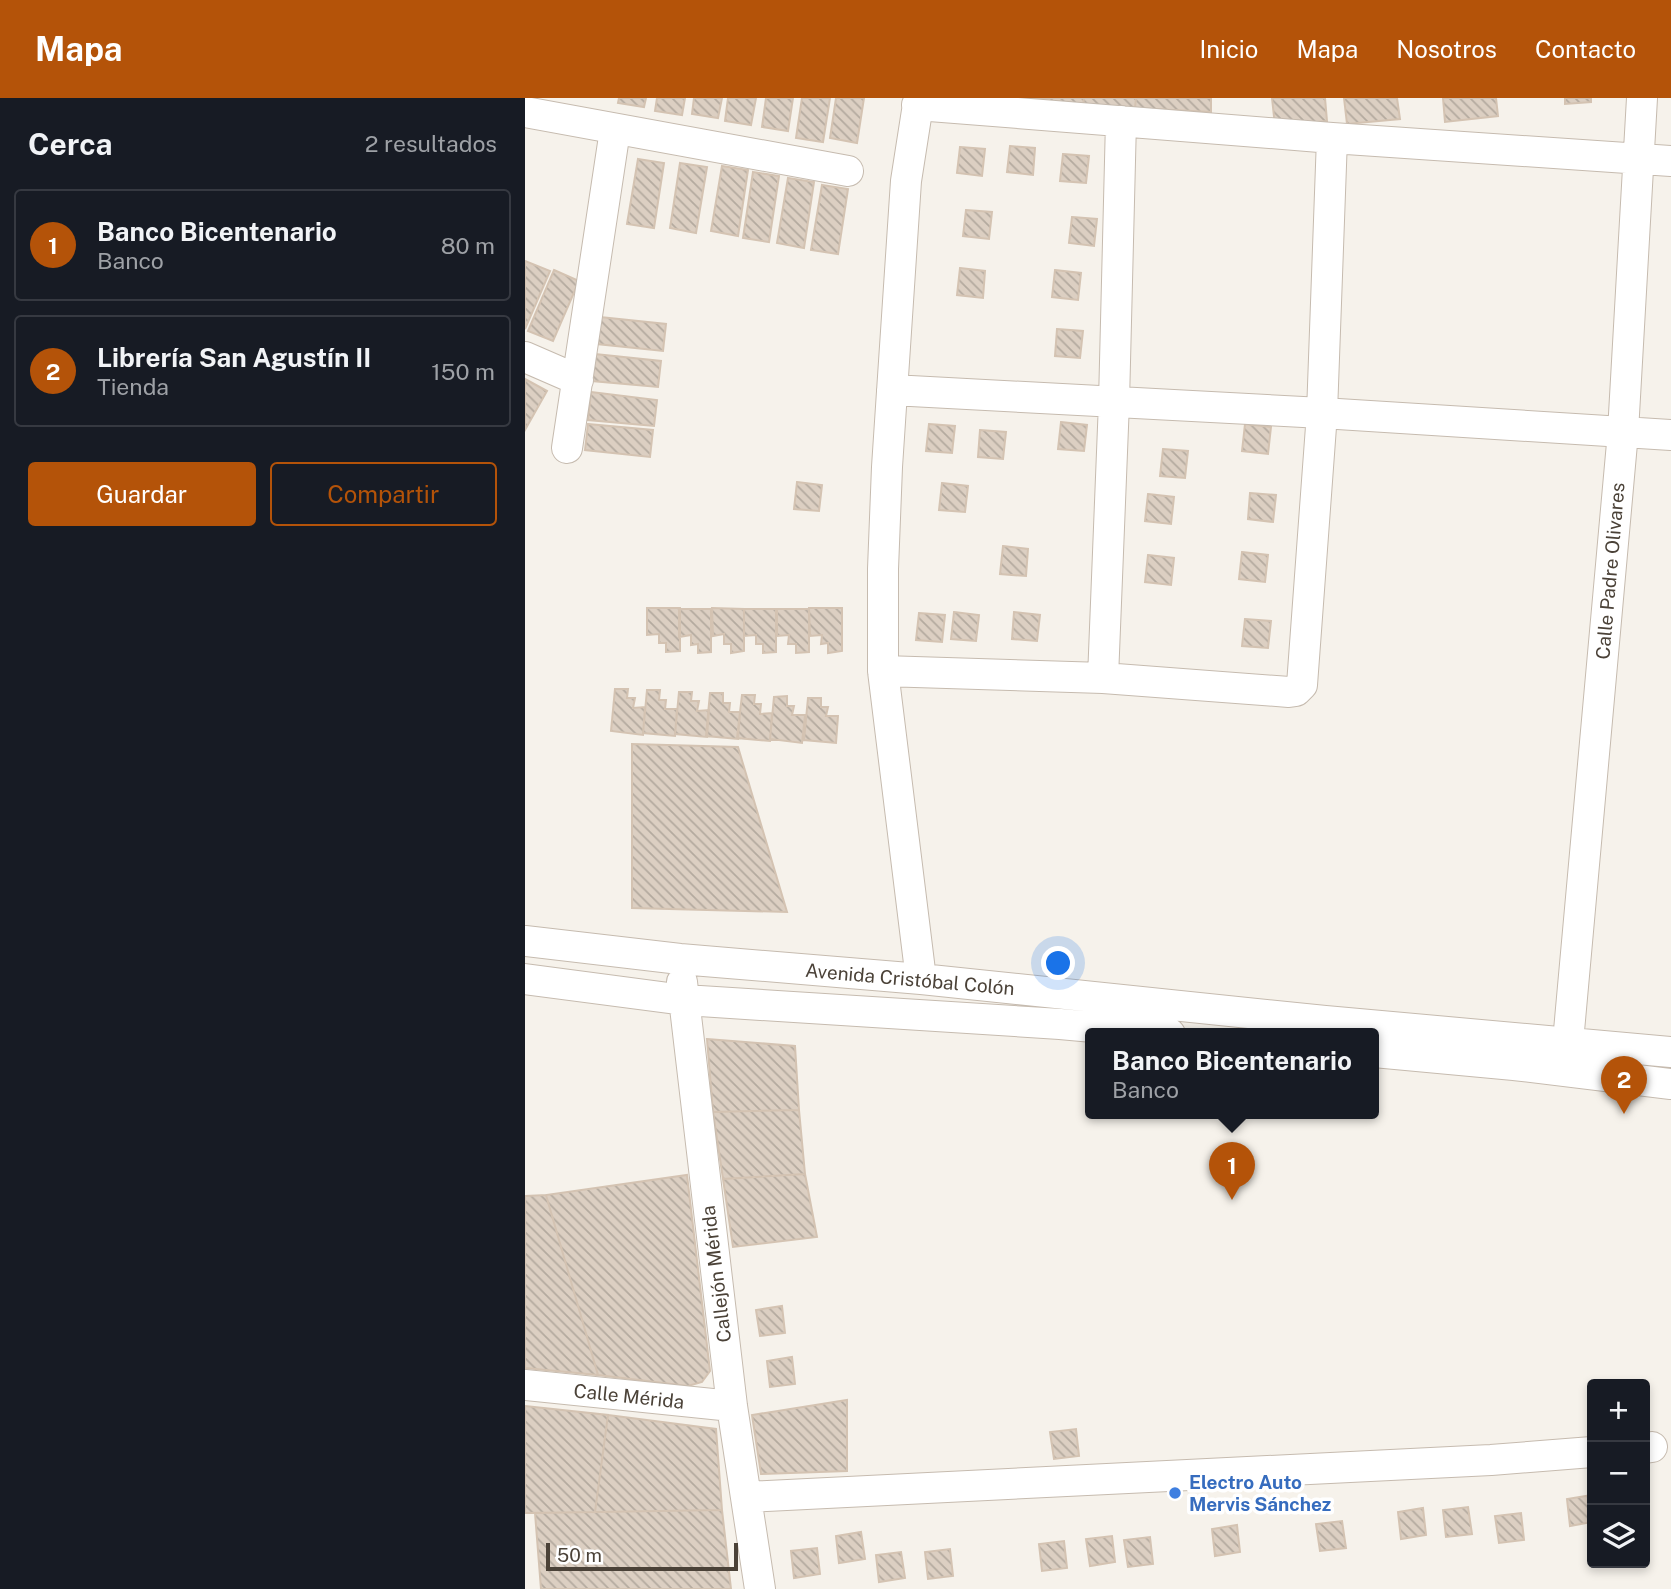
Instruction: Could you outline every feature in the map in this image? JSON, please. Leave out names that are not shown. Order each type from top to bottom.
[{"type":"street","name":"Calle Padre Olivares","points":[[1568,1042],[1623,432],[1642,98]]},
{"type":"street","points":[[921,979],[883,671],[884,524],[892,390],[906,181],[918,102],[1332,138],[1671,161]]},
{"type":"street","points":[[525,112],[848,170]]},
{"type":"street","points":[[1103,678],[1121,121]]},
{"type":"street","points":[[567,448],[615,130]]},
{"type":"street","points":[[883,671],[1103,678],[1297,691],[1302,685],[1322,413],[1332,138]]},
{"type":"street","points":[[525,357],[578,380]]},
{"type":"street","points":[[892,390],[1671,435]]},
{"type":"street","name":"Avenida Cristóbal Colón","points":[[525,941],[1325,1021],[1671,1052]]},
{"type":"street","name":"Callejón Mérida","points":[[680,958],[732,1406],[760,1589]]},
{"type":"street","name":"Avenida Cristóbal Colón","points":[[525,979],[684,1000],[1103,1028]]},
{"type":"street","points":[[1379,1052],[1671,1084]]},
{"type":"street","name":"Calle Mérida","points":[[525,1385],[732,1406]]},
{"type":"street","points":[[746,1497],[1491,1460],[1587,1452]]},
{"type":"building","points":[[619,98],[646,98],[644,107],[618,103]]},
{"type":"building","points":[[657,98],[685,98],[682,115],[655,111]]},
{"type":"building","points":[[694,98],[722,98],[718,118],[692,114]]},
{"type":"building","points":[[728,98],[756,98],[751,125],[725,121]]},
{"type":"building","points":[[766,98],[793,98],[788,131],[762,127]]},
{"type":"building","points":[[802,98],[830,98],[823,142],[796,138]]},
{"type":"building","points":[[836,98],[864,98],[857,143],[830,138]]},
{"type":"building","points":[[965,98],[1084,98],[1083,106]]},
{"type":"building","points":[[1084,98],[1136,98],[1135,108],[1083,106]]},
{"type":"building","points":[[1136,98],[1211,98],[1211,112],[1135,108]]},
{"type":"building","points":[[1272,98],[1325,98],[1327,121],[1275,126]]},
{"type":"building","points":[[1344,98],[1397,98],[1400,119],[1347,124]]},
{"type":"building","points":[[1443,98],[1496,98],[1498,116],[1445,122]]},
{"type":"building","points":[[1565,98],[1591,98],[1591,102],[1565,104]]},
{"type":"building","points":[[1010,146],[1035,148],[1033,175],[1007,172]]},
{"type":"building","points":[[960,147],[985,149],[982,176],[957,173]]},
{"type":"building","points":[[1063,154],[1089,156],[1086,183],[1060,181]]},
{"type":"building","points":[[638,159],[664,163],[654,228],[627,224]]},
{"type":"building","points":[[680,163],[707,167],[696,233],[670,228]]},
{"type":"building","points":[[722,166],[748,170],[738,236],[711,231]]},
{"type":"building","points":[[753,172],[779,176],[769,242],[743,238]]},
{"type":"building","points":[[788,178],[814,182],[804,248],[777,243]]},
{"type":"building","points":[[822,185],[848,189],[838,254],[811,250]]},
{"type":"building","points":[[966,210],[992,212],[989,239],[963,236]]},
{"type":"building","points":[[1072,217],[1097,219],[1094,246],[1069,243]]},
{"type":"building","points":[[525,261],[550,271],[525,329]]},
{"type":"building","points":[[960,268],[985,271],[983,298],[957,295]]},
{"type":"building","points":[[554,270],[579,281],[553,341],[528,331]]},
{"type":"building","points":[[1055,270],[1081,273],[1078,300],[1052,297]]},
{"type":"building","points":[[600,317],[666,324],[663,351],[597,344]]},
{"type":"building","points":[[1057,329],[1083,331],[1080,358],[1055,356]]},
{"type":"building","points":[[595,354],[661,361],[658,387],[592,381]]},
{"type":"building","points":[[525,379],[547,391],[525,430]]},
{"type":"building","points":[[591,392],[657,400],[654,426],[588,420]]},
{"type":"building","points":[[1061,422],[1087,425],[1084,451],[1058,449]]},
{"type":"building","points":[[588,424],[653,430],[650,457],[585,450]]},
{"type":"building","points":[[929,424],[955,426],[952,453],[926,451]]},
{"type":"building","points":[[1245,424],[1271,427],[1268,454],[1242,451]]},
{"type":"building","points":[[980,430],[1006,432],[1003,459],[978,457]]},
{"type":"building","points":[[1163,449],[1188,451],[1185,478],[1160,476]]},
{"type":"building","points":[[797,482],[822,485],[819,511],[794,509]]},
{"type":"building","points":[[942,483],[968,486],[965,512],[939,510]]},
{"type":"building","points":[[1250,493],[1276,495],[1273,522],[1248,519]]},
{"type":"building","points":[[1148,494],[1174,497],[1171,524],[1145,521]]},
{"type":"building","points":[[1003,546],[1028,549],[1026,576],[1000,574]]},
{"type":"building","points":[[1242,552],[1268,555],[1265,582],[1239,579]]},
{"type":"building","points":[[1148,555],[1174,558],[1171,585],[1145,582]]},
{"type":"building","points":[[647,608],[680,608],[680,651],[666,652],[666,643],[659,643],[659,634],[647,635]]},
{"type":"building","points":[[712,608],[744,609],[744,651],[731,653],[731,644],[724,644],[724,634],[713,636]]},
{"type":"building","points":[[809,608],[842,608],[842,651],[828,653],[828,643],[821,644],[822,635],[810,636]]},
{"type":"building","points":[[679,609],[711,609],[711,652],[698,653],[698,644],[691,645],[691,635],[679,637]]},
{"type":"building","points":[[744,609],[776,609],[776,652],[763,653],[763,644],[756,644],[756,635],[744,636]]},
{"type":"building","points":[[777,609],[809,609],[809,652],[796,653],[796,644],[788,644],[789,635],[777,636]]},
{"type":"building","points":[[954,612],[979,615],[976,641],[951,639]]},
{"type":"building","points":[[1014,612],[1040,615],[1037,641],[1012,639]]},
{"type":"building","points":[[919,613],[945,615],[942,642],[916,640]]},
{"type":"building","points":[[1245,619],[1271,621],[1268,648],[1242,646]]},
{"type":"building","points":[[615,689],[628,689],[627,698],[635,698],[633,708],[645,707],[643,735],[611,731]]},
{"type":"building","points":[[647,690],[660,690],[659,700],[666,700],[665,709],[677,709],[675,736],[643,733]]},
{"type":"building","points":[[679,692],[692,692],[691,701],[699,701],[697,711],[709,710],[707,737],[675,734]]},
{"type":"building","points":[[710,693],[723,693],[723,703],[730,703],[729,712],[740,712],[738,739],[706,736]]},
{"type":"building","points":[[742,695],[755,695],[754,704],[761,704],[760,714],[772,713],[770,741],[737,738]]},
{"type":"building","points":[[787,696],[787,706],[794,706],[792,715],[805,715],[802,743],[770,739],[774,697]]},
{"type":"building","points":[[808,698],[821,698],[821,707],[828,707],[826,716],[838,716],[836,743],[804,740]]},
{"type":"building","points":[[632,744],[738,747],[787,912],[632,908]]},
{"type":"building","points":[[707,1039],[795,1046],[799,1110],[713,1112]]},
{"type":"building","points":[[799,1110],[805,1174],[723,1179],[713,1112]]},
{"type":"building","points":[[805,1174],[817,1237],[733,1247],[723,1179]]},
{"type":"building","points":[[687,1175],[710,1371],[702,1382],[688,1386],[598,1375],[546,1195]]},
{"type":"building","points":[[546,1195],[598,1375],[525,1368],[525,1196]]},
{"type":"building","points":[[782,1306],[785,1333],[760,1336],[756,1310]]},
{"type":"building","points":[[792,1357],[795,1384],[770,1387],[767,1361]]},
{"type":"building","points":[[847,1400],[847,1471],[761,1474],[752,1415]]},
{"type":"building","points":[[525,1406],[608,1415],[595,1512],[525,1513]]},
{"type":"building","points":[[608,1415],[716,1429],[722,1510],[595,1512]]},
{"type":"building","points":[[1076,1429],[1079,1456],[1054,1459],[1050,1432]]},
{"type":"building","points":[[1587,1496],[1587,1523],[1570,1526],[1567,1499]]},
{"type":"building","points":[[1468,1507],[1472,1534],[1446,1537],[1443,1510]]},
{"type":"building","points":[[1423,1508],[1426,1535],[1401,1539],[1398,1512]]},
{"type":"building","points":[[722,1510],[731,1589],[541,1589],[535,1513]]},
{"type":"building","points":[[1521,1513],[1524,1540],[1499,1543],[1495,1516]]},
{"type":"building","points":[[1342,1521],[1346,1548],[1320,1551],[1316,1524]]},
{"type":"building","points":[[1237,1525],[1240,1552],[1215,1556],[1212,1529]]},
{"type":"building","points":[[861,1532],[865,1559],[839,1563],[836,1536]]},
{"type":"building","points":[[1112,1536],[1115,1562],[1090,1566],[1086,1539]]},
{"type":"building","points":[[1150,1537],[1153,1564],[1128,1567],[1124,1540]]},
{"type":"building","points":[[1064,1541],[1067,1568],[1042,1571],[1039,1544]]},
{"type":"building","points":[[817,1548],[820,1574],[794,1578],[791,1551]]},
{"type":"building","points":[[950,1549],[953,1576],[928,1579],[925,1552]]},
{"type":"building","points":[[901,1552],[905,1578],[879,1582],[876,1555]]},
{"type":"place","name":"Librería San Agustín II","points":[[1624,1114]]},
{"type":"place","name":"Banco Bicentenario","points":[[1232,1200]]},
{"type":"place","name":"Electro Auto Mervis Sánchez","points":[[1175,1493]]}]
